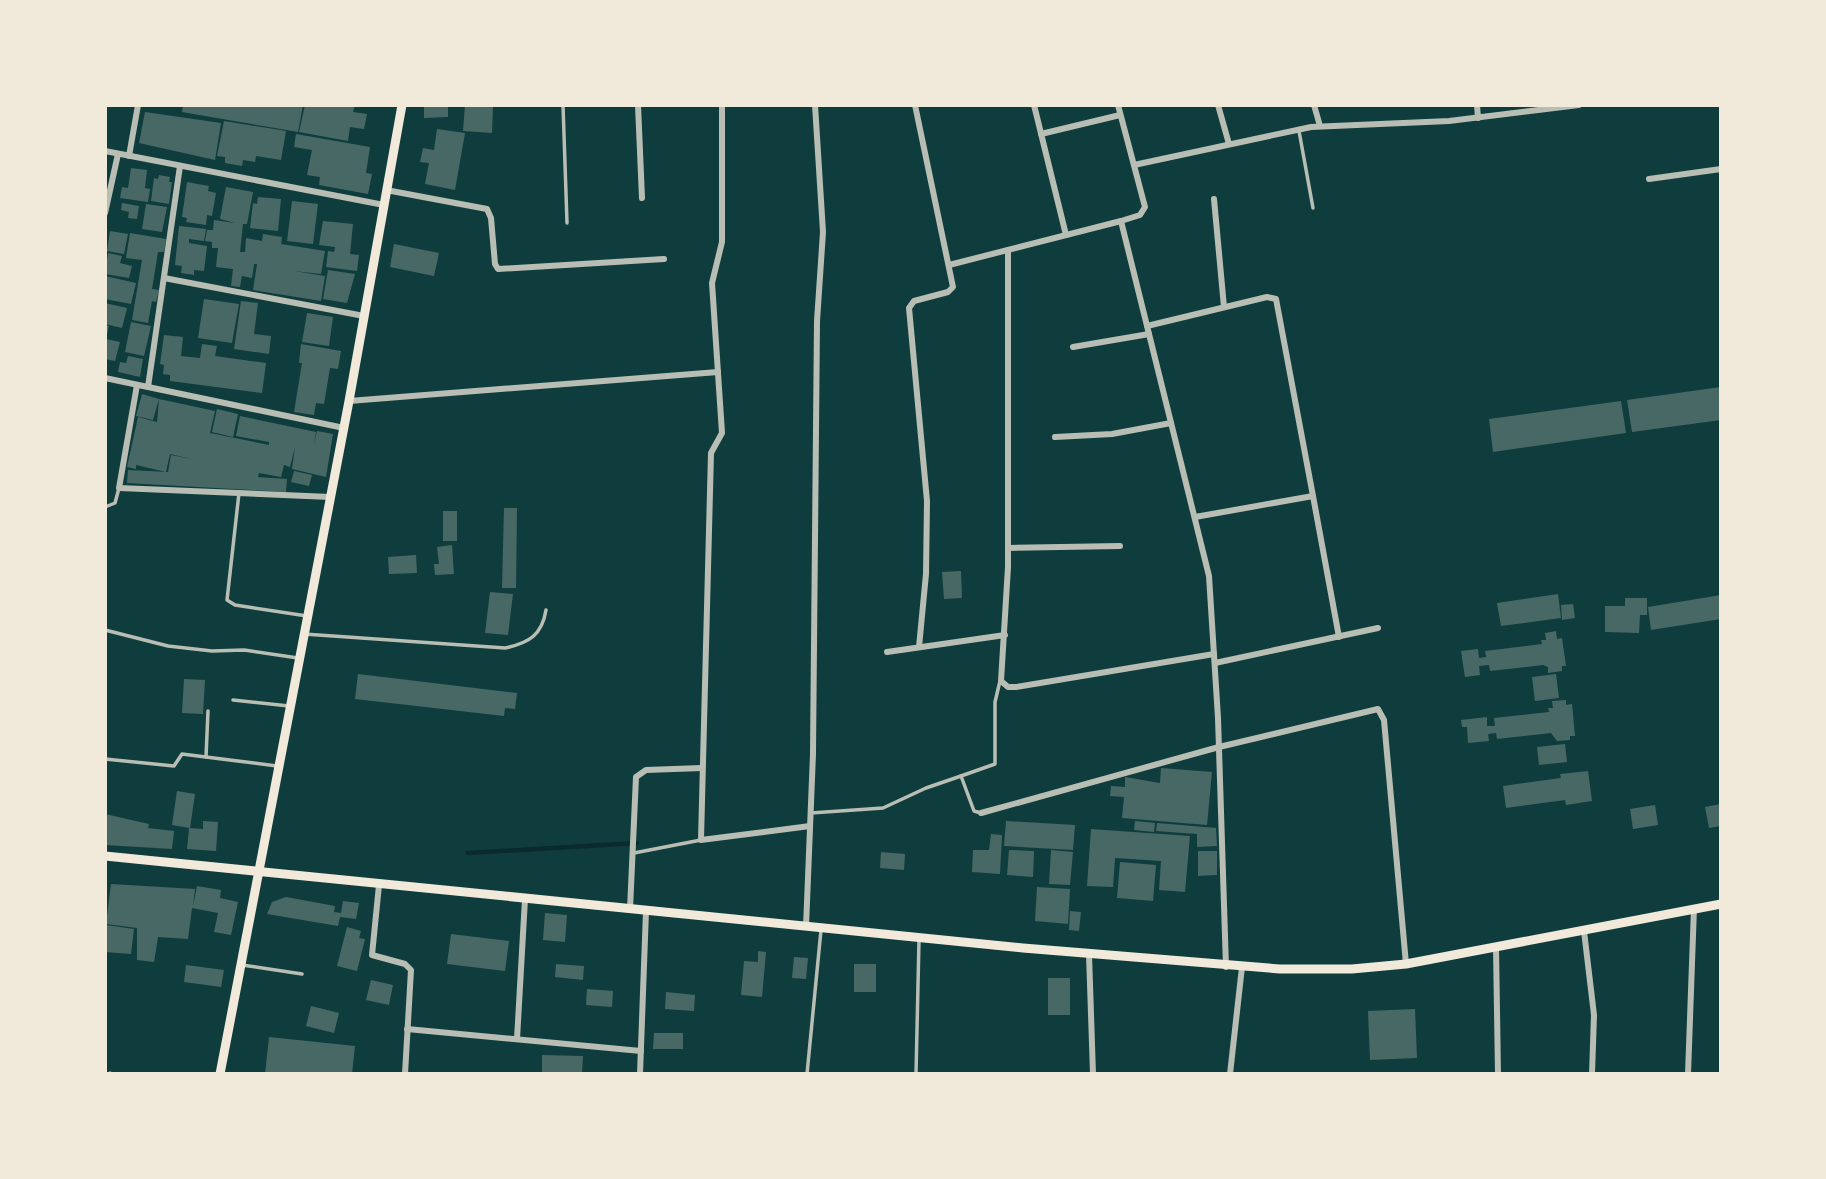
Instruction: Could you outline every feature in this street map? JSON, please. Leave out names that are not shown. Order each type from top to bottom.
[{"type":"main road","points":[[220,1074],[256,872],[344,428],[402,105]]},
{"type":"main road","points":[[105,856],[1226,967],[1352,969],[1406,964],[1721,904]]},
{"type":"street","points":[[128,156],[138,105]]},
{"type":"street","points":[[638,105],[642,198]]},
{"type":"street","points":[[722,105],[722,242],[712,283],[722,433],[711,453],[701,840],[810,827]]},
{"type":"street","points":[[806,927],[818,485],[817,321],[823,232],[815,105]]},
{"type":"street","points":[[915,105],[953,290],[914,301],[909,308],[926,467],[927,553],[919,647]]},
{"type":"street","points":[[1034,105],[1066,235]]},
{"type":"street","points":[[949,265],[1140,215],[1145,210],[1118,105]]},
{"type":"street","points":[[1218,105],[1229,144]]},
{"type":"street","points":[[1314,105],[1320,126]]},
{"type":"street","points":[[1476,105],[1478,118]]},
{"type":"street","points":[[1134,165],[1320,126],[1478,118],[1577,105]]},
{"type":"street","points":[[1041,134],[1120,115]]},
{"type":"street","points":[[105,151],[384,205]]},
{"type":"street","points":[[105,213],[118,154]]},
{"type":"street","points":[[148,387],[180,166]]},
{"type":"street","points":[[1649,179],[1721,169]]},
{"type":"street","points":[[386,190],[487,209],[491,218],[495,264],[498,268],[664,258]]},
{"type":"street","points":[[1214,199],[1224,307]]},
{"type":"street","points":[[1121,221],[1209,576],[1219,747],[1226,967]]},
{"type":"street","points":[[1008,250],[1008,548],[1001,678],[1008,687],[1016,687],[1214,654]]},
{"type":"street","points":[[164,278],[364,316]]},
{"type":"street","points":[[1147,326],[1267,297],[1277,301],[1339,637]]},
{"type":"street","points":[[1073,347],[1149,334]]},
{"type":"street","points":[[349,401],[718,372]]},
{"type":"street","points":[[105,378],[344,428]]},
{"type":"street","points":[[137,385],[119,488],[330,496]]},
{"type":"street","points":[[1055,437],[1112,435],[1171,423]]},
{"type":"street","points":[[1195,517],[1313,496]]},
{"type":"street","points":[[1008,548],[1119,546]]},
{"type":"street","points":[[1215,663],[1378,628]]},
{"type":"street","points":[[887,652],[1005,635]]},
{"type":"street","points":[[981,813],[1219,747],[1378,709],[1383,715],[1406,964]]},
{"type":"street","points":[[630,909],[631,836],[638,773],[702,768]]},
{"type":"street","points":[[379,885],[371,953],[376,958],[410,967],[405,1074]]},
{"type":"street","points":[[517,1039],[525,899]]},
{"type":"street","points":[[1688,1074],[1694,908]]},
{"type":"street","points":[[640,1074],[646,911]]},
{"type":"street","points":[[1584,931],[1594,1015],[1592,1074]]},
{"type":"street","points":[[1496,948],[1498,1074]]},
{"type":"street","points":[[1089,954],[1093,1074]]},
{"type":"street","points":[[1230,1074],[1242,967]]},
{"type":"street","points":[[407,1029],[641,1051]]},
{"type":"lane","points":[[563,105],[567,223]]},
{"type":"lane","points":[[1299,129],[1313,208]]},
{"type":"lane","points":[[105,507],[114,505],[119,488]]},
{"type":"lane","points":[[239,493],[227,600],[233,605],[307,616]]},
{"type":"lane","points":[[303,634],[505,648],[519,645],[538,634],[544,626],[546,610]]},
{"type":"lane","points":[[105,630],[168,646],[212,651],[244,650],[298,658]]},
{"type":"lane","points":[[811,813],[883,808],[926,788],[995,764],[995,702],[1001,678]]},
{"type":"lane","points":[[233,700],[289,706]]},
{"type":"lane","points":[[206,757],[208,711]]},
{"type":"lane","points":[[105,760],[174,766],[182,754],[277,766]]},
{"type":"lane","points":[[961,776],[974,811],[981,813]]},
{"type":"lane","points":[[631,852],[701,840]]},
{"type":"lane","points":[[807,1074],[821,928]]},
{"type":"lane","points":[[916,1074],[919,938]]},
{"type":"lane","points":[[240,964],[302,974]]},
{"type":"building","points":[[183,105],[303,105],[298,132],[182,112]]},
{"type":"building","points":[[305,105],[355,105],[353,112],[367,114],[364,129],[350,127],[348,141],[299,132]]},
{"type":"building","points":[[465,105],[493,107],[492,133],[463,131]]},
{"type":"building","points":[[424,106],[448,106],[448,117],[424,118]]},
{"type":"building","points":[[145,112],[221,123],[215,160],[139,143]]},
{"type":"building","points":[[224,121],[286,131],[281,160],[256,156],[255,162],[243,160],[242,166],[225,163],[225,157],[217,156]]},
{"type":"building","points":[[437,129],[465,133],[455,190],[425,184],[429,163],[420,162],[423,148],[434,150]]},
{"type":"building","points":[[296,134],[370,147],[366,173],[372,174],[368,194],[319,185],[320,177],[307,175],[312,150],[294,147]]},
{"type":"building","points":[[131,168],[147,170],[145,188],[150,189],[148,202],[120,198],[122,187],[128,188]]},
{"type":"building","points":[[159,175],[170,177],[169,182],[172,182],[169,204],[151,201],[154,178],[158,179]]},
{"type":"building","points":[[187,182],[209,186],[208,191],[216,193],[212,216],[207,215],[206,225],[186,222],[187,218],[182,217]]},
{"type":"building","points":[[226,187],[253,192],[247,224],[243,224],[240,252],[245,252],[246,238],[262,241],[263,234],[282,237],[281,244],[325,251],[321,274],[294,271],[325,276],[321,301],[253,290],[257,264],[254,264],[252,278],[242,276],[240,287],[231,286],[233,269],[216,267],[218,248],[212,248],[212,242],[205,241],[207,230],[213,230],[214,220],[235,223],[220,219]]},
{"type":"building","points":[[258,197],[281,199],[278,231],[250,228],[253,203],[257,204]]},
{"type":"building","points":[[292,201],[318,204],[313,244],[287,241]]},
{"type":"building","points":[[122,203],[139,206],[137,219],[128,218],[129,212],[121,210]]},
{"type":"building","points":[[146,204],[167,207],[162,232],[142,229]]},
{"type":"building","points":[[323,221],[353,224],[350,254],[359,255],[357,271],[326,267],[328,251],[334,252],[335,247],[319,245]]},
{"type":"building","points":[[179,226],[206,229],[204,241],[189,239],[189,243],[207,246],[204,271],[194,270],[194,275],[181,273],[182,266],[175,265]]},
{"type":"building","points":[[110,231],[128,234],[124,254],[107,251]]},
{"type":"building","points":[[130,233],[166,239],[164,252],[158,252],[152,289],[159,290],[156,302],[152,301],[148,323],[132,320],[142,260],[126,258]]},
{"type":"building","points":[[394,244],[439,253],[434,276],[390,267]]},
{"type":"building","points":[[108,253],[122,256],[120,263],[132,266],[129,278],[105,274]]},
{"type":"building","points":[[328,270],[355,274],[347,303],[323,299]]},
{"type":"building","points":[[105,276],[136,283],[131,304],[105,299]]},
{"type":"building","points":[[204,299],[239,304],[232,343],[198,338]]},
{"type":"building","points":[[241,301],[258,303],[254,334],[271,336],[269,354],[234,349]]},
{"type":"building","points":[[105,303],[127,308],[122,328],[105,324]]},
{"type":"building","points":[[307,313],[333,317],[329,346],[302,342]]},
{"type":"building","points":[[131,322],[151,326],[144,356],[125,352]]},
{"type":"building","points":[[105,325],[109,326],[106,339],[120,342],[115,361],[105,359]]},
{"type":"building","points":[[164,335],[183,337],[181,356],[200,358],[202,344],[217,346],[215,356],[266,363],[262,393],[170,381],[170,375],[163,374],[164,365],[160,364]]},
{"type":"building","points":[[301,344],[341,351],[338,369],[330,368],[324,404],[316,403],[314,415],[294,412],[302,363],[299,363]]},
{"type":"building","points":[[128,356],[143,359],[140,377],[118,372],[120,362],[126,363]]},
{"type":"building","points":[[1721,387],[1721,420],[1632,432],[1627,400]]},
{"type":"building","points":[[142,394],[159,399],[153,420],[136,416]]},
{"type":"building","points":[[159,399],[215,411],[210,433],[269,445],[269,442],[236,436],[240,416],[316,432],[314,444],[317,431],[333,434],[326,477],[292,469],[295,447],[290,467],[284,465],[281,477],[259,473],[258,477],[287,479],[286,492],[127,483],[128,470],[165,472],[136,465],[136,469],[127,467],[138,417],[157,422]],"holes":[[[170,454],[196,460],[171,455],[166,472]]]},
{"type":"building","points":[[1621,401],[1626,433],[1493,452],[1489,419]]},
{"type":"building","points":[[217,409],[238,414],[233,437],[212,432]]},
{"type":"building","points":[[294,471],[312,475],[309,486],[291,482]]},
{"type":"building","points":[[504,508],[517,508],[516,588],[502,588]]},
{"type":"building","points":[[443,511],[457,511],[457,541],[443,541]]},
{"type":"building","points":[[452,545],[454,574],[435,575],[434,564],[439,564],[437,547]]},
{"type":"building","points":[[416,555],[417,573],[389,574],[388,557]]},
{"type":"building","points":[[961,571],[962,598],[944,599],[942,572]]},
{"type":"building","points":[[490,592],[513,594],[508,635],[485,633]]},
{"type":"building","points":[[1558,594],[1561,618],[1501,626],[1497,603]]},
{"type":"building","points":[[1721,595],[1721,619],[1651,630],[1648,607]]},
{"type":"building","points":[[1625,598],[1647,598],[1647,615],[1640,615],[1639,633],[1605,632],[1605,606],[1625,606]]},
{"type":"building","points":[[1573,604],[1575,618],[1562,620],[1561,605]]},
{"type":"building","points":[[1556,631],[1557,639],[1562,638],[1566,666],[1562,666],[1562,671],[1548,673],[1548,667],[1543,665],[1490,671],[1489,665],[1479,666],[1480,675],[1465,677],[1461,651],[1478,649],[1479,658],[1486,657],[1485,651],[1542,644],[1541,640],[1546,640],[1545,633]]},
{"type":"building","points":[[358,674],[517,693],[515,709],[505,708],[504,716],[355,699]]},
{"type":"building","points":[[1556,674],[1559,698],[1535,701],[1532,677]]},
{"type":"building","points":[[184,679],[205,680],[203,714],[182,713]]},
{"type":"building","points":[[1566,700],[1566,705],[1572,704],[1575,736],[1570,736],[1570,740],[1557,741],[1551,733],[1497,739],[1496,733],[1488,734],[1489,741],[1468,743],[1467,727],[1462,727],[1461,720],[1487,717],[1487,726],[1495,726],[1494,718],[1549,712],[1548,708],[1553,708],[1552,701]]},
{"type":"building","points":[[1565,744],[1567,762],[1539,765],[1537,747]]},
{"type":"building","points":[[1161,768],[1212,772],[1207,825],[1122,818],[1124,797],[1110,796],[1111,786],[1125,787],[1125,777],[1160,783]]},
{"type":"building","points":[[1588,771],[1592,801],[1566,805],[1565,800],[1506,808],[1503,786],[1561,778],[1560,774]]},
{"type":"building","points":[[177,791],[195,794],[190,828],[172,825]]},
{"type":"building","points":[[1721,804],[1721,826],[1709,828],[1705,807]]},
{"type":"building","points":[[1655,805],[1658,825],[1633,829],[1630,809]]},
{"type":"building","points":[[105,814],[149,824],[148,828],[174,831],[172,849],[105,845]]},
{"type":"building","points":[[203,821],[218,822],[216,851],[187,849],[189,828],[203,829]]},
{"type":"building","points":[[1006,821],[1075,825],[1073,850],[1004,846]]},
{"type":"building","points":[[1135,821],[1155,823],[1154,832],[1134,830]]},
{"type":"building","points":[[1157,823],[1216,828],[1217,846],[1197,847],[1197,834],[1156,831]]},
{"type":"building","points":[[1091,829],[1190,836],[1185,892],[1159,890],[1161,861],[1115,858],[1113,887],[1087,886]]},
{"type":"building","points":[[991,834],[1002,835],[1000,874],[972,872],[973,850],[989,850]]},
{"type":"building","points":[[1009,850],[1034,851],[1033,877],[1007,875]]},
{"type":"building","points":[[1051,850],[1073,852],[1070,885],[1049,884]]},
{"type":"building","points":[[1198,851],[1217,851],[1217,875],[1198,876]]},
{"type":"building","points":[[881,852],[905,854],[904,870],[880,868]]},
{"type":"building","points":[[1120,862],[1156,865],[1153,901],[1117,898]]},
{"type":"building","points":[[111,884],[195,889],[193,906],[197,886],[221,890],[220,898],[238,902],[231,935],[214,932],[218,913],[192,908],[188,939],[158,937],[154,962],[137,960],[137,928],[106,924]]},
{"type":"building","points":[[1037,887],[1070,889],[1068,924],[1035,921]]},
{"type":"building","points":[[286,897],[335,906],[334,912],[341,913],[343,901],[359,903],[356,919],[340,917],[338,926],[267,914],[272,902]]},
{"type":"building","points":[[1070,911],[1081,912],[1079,931],[1069,930]]},
{"type":"building","points":[[545,913],[567,915],[565,942],[543,940]]},
{"type":"building","points":[[106,925],[134,929],[131,954],[105,952]]},
{"type":"building","points":[[347,927],[361,931],[359,938],[365,939],[357,971],[337,966]]},
{"type":"building","points":[[451,934],[509,941],[505,971],[447,964]]},
{"type":"building","points":[[758,951],[766,952],[762,997],[741,995],[744,961],[758,962]]},
{"type":"building","points":[[794,957],[808,958],[806,979],[792,978]]},
{"type":"building","points":[[556,964],[584,966],[583,980],[555,977]]},
{"type":"building","points":[[854,964],[876,964],[876,992],[854,992]]},
{"type":"building","points":[[186,965],[224,970],[221,987],[184,982]]},
{"type":"building","points":[[1048,978],[1070,978],[1070,1015],[1048,1015]]},
{"type":"building","points":[[371,980],[393,985],[389,1005],[366,1000]]},
{"type":"building","points":[[587,989],[613,991],[612,1007],[586,1005]]},
{"type":"building","points":[[666,992],[695,995],[694,1011],[665,1009]]},
{"type":"building","points":[[311,1006],[339,1013],[334,1033],[306,1026]]},
{"type":"building","points":[[1415,1009],[1417,1058],[1370,1060],[1368,1011]]},
{"type":"building","points":[[654,1033],[683,1033],[683,1049],[653,1049]]},
{"type":"building","points":[[269,1037],[355,1046],[352,1074],[265,1074]]},
{"type":"building","points":[[542,1055],[583,1056],[582,1074],[542,1072]]},
{"type":"waterway","points":[[468,853],[637,843]]}]
